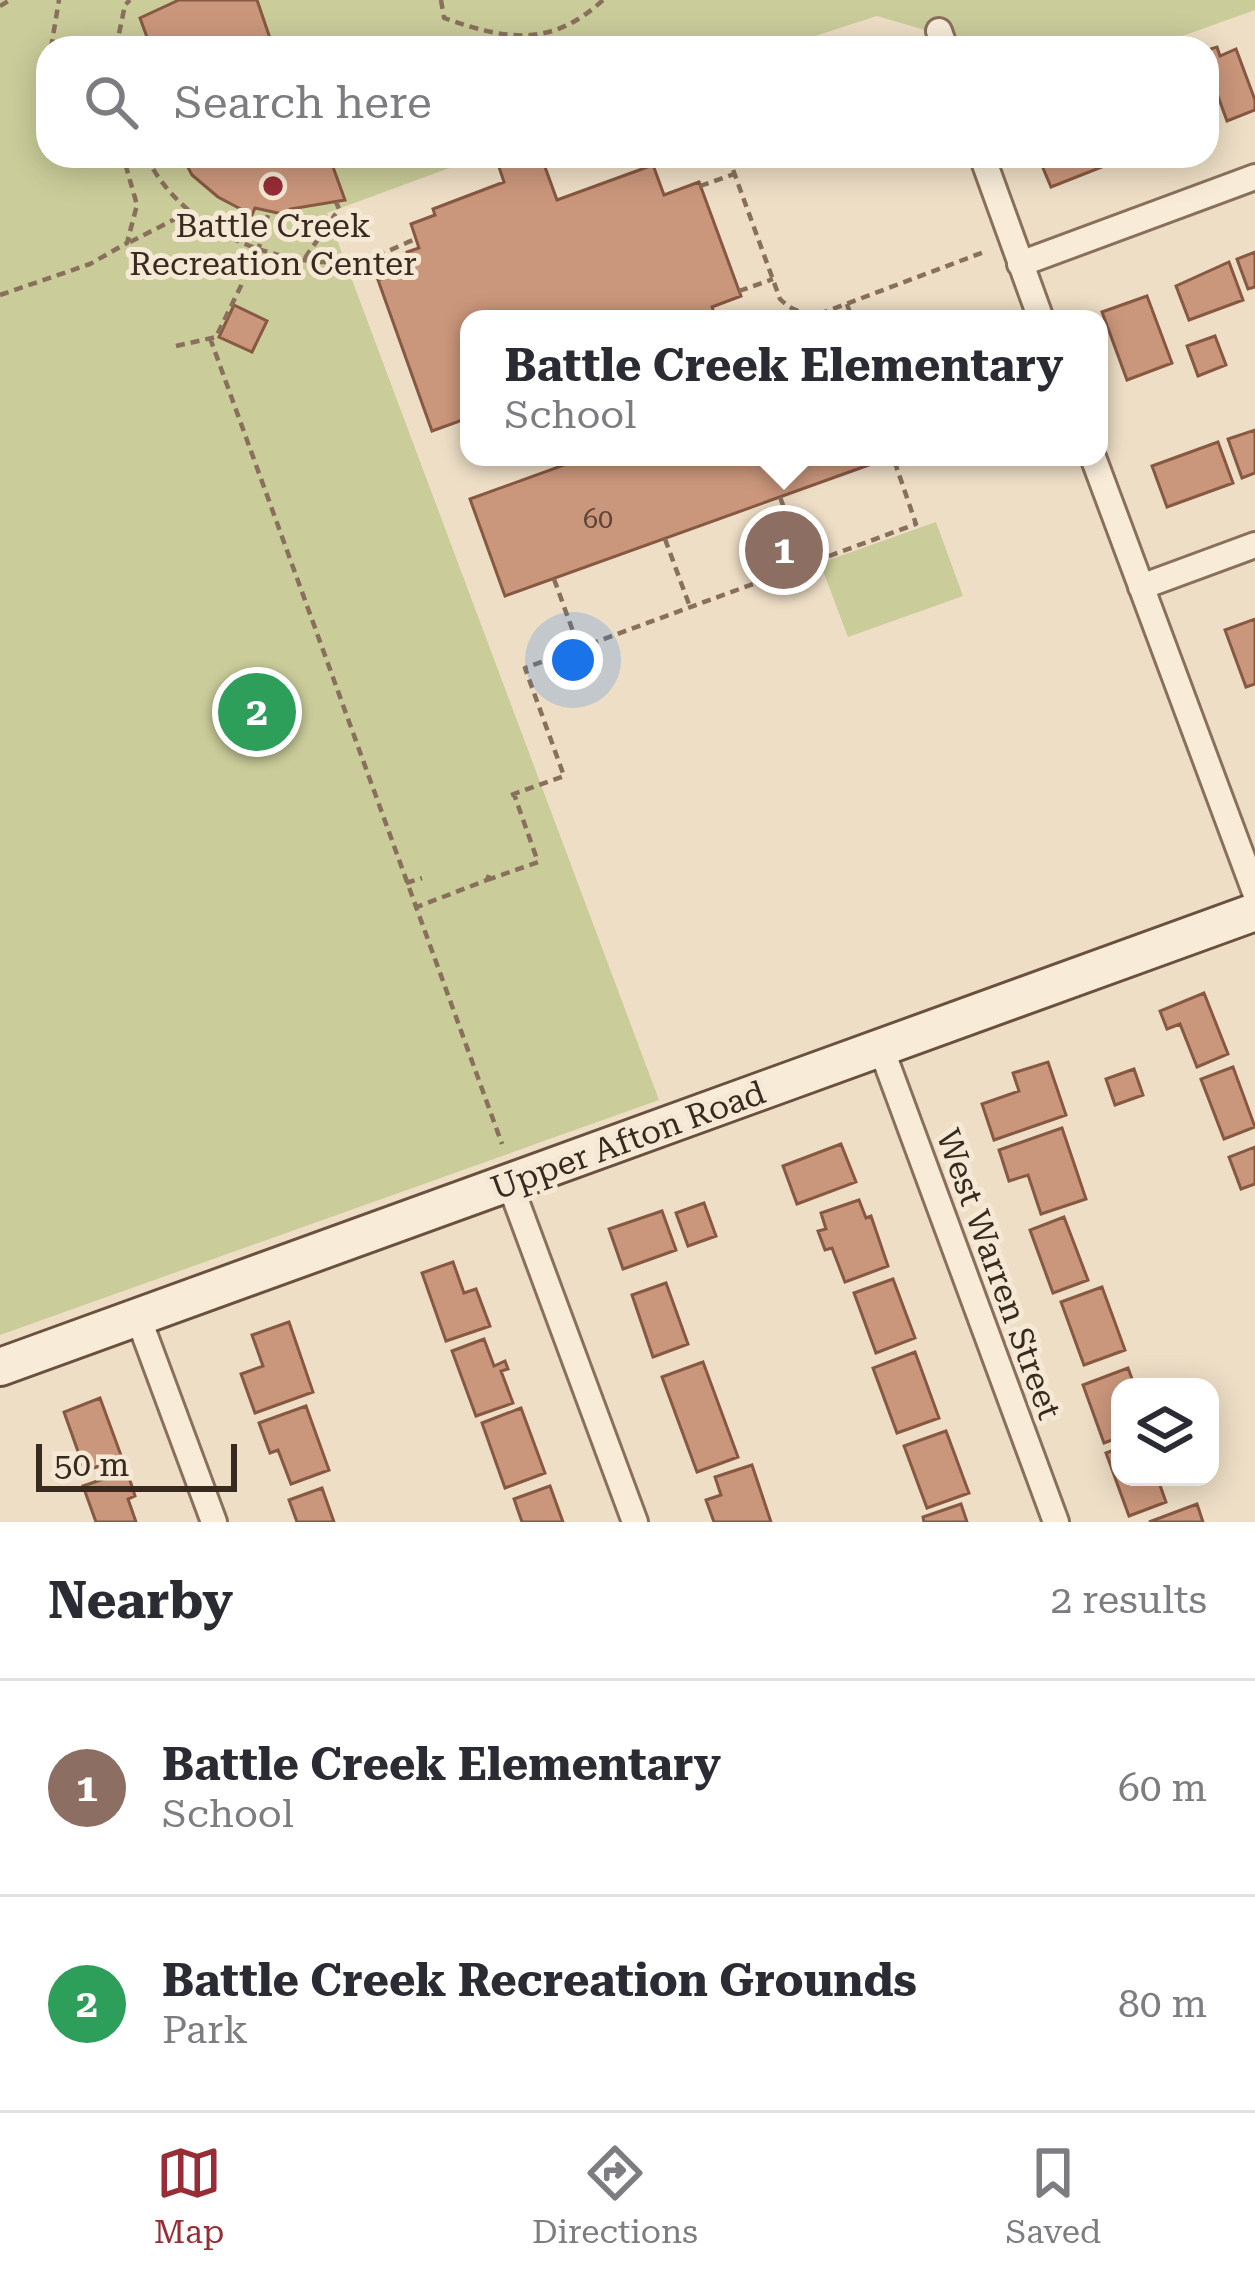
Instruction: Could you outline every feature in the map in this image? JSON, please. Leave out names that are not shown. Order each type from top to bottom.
[{"type":"street","points":[[986,168],[1038,310]]},
{"type":"street","points":[[1020,264],[1255,177]]},
{"type":"street","points":[[1096,466],[1255,892]]},
{"type":"street","points":[[1141,587],[1255,545]]},
{"type":"street","name":"Upper Afton Road","points":[[0,1367],[1255,912]]},
{"type":"street","name":"West Warren Street","points":[[881,1048],[1055,1522]]},
{"type":"street","points":[[509,1182],[635,1522]]},
{"type":"street","points":[[138,1317],[214,1522]]},
{"type":"path","points":[[0,6],[10,0]]},
{"type":"path","points":[[53,36],[59,0]]},
{"type":"path","points":[[118,36],[124,5],[130,0]]},
{"type":"path","points":[[441,0],[444,18],[507,36]]},
{"type":"path","points":[[520,36],[549,33],[583,19],[603,0]]},
{"type":"path","points":[[126,168],[136,206],[127,243]]},
{"type":"path","points":[[154,168],[189,212],[258,251],[349,263],[416,239]]},
{"type":"path","points":[[732,168],[780,299],[798,310]]},
{"type":"path","points":[[700,186],[734,174]]},
{"type":"path","points":[[305,258],[339,209],[336,202]]},
{"type":"path","points":[[176,346],[216,337],[258,251],[269,211]]},
{"type":"path","points":[[0,296],[90,264],[189,212]]},
{"type":"path","points":[[830,310],[984,252]]},
{"type":"path","points":[[739,291],[773,279]]},
{"type":"path","points":[[847,304],[849,310]]},
{"type":"path","points":[[210,338],[502,1144]]},
{"type":"path","points":[[414,908],[538,862],[512,795],[564,776],[525,668],[916,524],[896,466]]},
{"type":"path","points":[[780,497],[805,565]]},
{"type":"path","points":[[665,538],[690,607]]},
{"type":"path","points":[[554,579],[579,648]]},
{"type":"path","points":[[406,884],[422,878]]},
{"type":"green space","points":[[0,0],[1255,0],[1255,10],[1182,36],[945,36],[877,16],[815,36],[36,36],[36,168],[449,168],[327,213],[659,1100],[0,1335]]},
{"type":"green space","points":[[936,522],[963,596],[848,637],[820,563]]},
{"type":"building","points":[[179,0],[257,0],[269,36],[147,36],[140,18]]},
{"type":"building","points":[[1236,49],[1255,110],[1227,121],[1219,99],[1219,53]]},
{"type":"building","name":"Battle Creek Recreation Center","points":[[188,168],[333,168],[345,200],[290,209],[287,215],[255,208],[252,215],[218,197]]},
{"type":"building","points":[[499,168],[545,168],[557,200],[645,168],[654,168],[664,195],[699,182],[741,296],[713,310],[460,310],[460,421],[432,431],[378,280],[412,267],[407,252],[419,248],[411,224],[435,215],[433,209],[504,182]]},
{"type":"building","points":[[1043,168],[1099,168],[1051,187]]},
{"type":"building","points":[[1255,252],[1255,287],[1248,289],[1237,259]]},
{"type":"building","points":[[1229,262],[1243,300],[1189,320],[1176,286]]},
{"type":"building","points":[[1147,296],[1172,363],[1127,380],[1108,328],[1108,310]]},
{"type":"building","points":[[234,305],[267,321],[252,352],[219,337]]},
{"type":"building","points":[[1215,336],[1226,365],[1198,376],[1187,346]]},
{"type":"building","points":[[1255,430],[1255,473],[1242,478],[1228,439]]},
{"type":"building","points":[[1218,442],[1233,483],[1167,507],[1152,466]]},
{"type":"building","points":[[561,466],[866,466],[505,596],[470,499]]},
{"type":"building","points":[[1255,619],[1255,684],[1246,687],[1225,630]]},
{"type":"building","points":[[1204,993],[1228,1054],[1197,1067],[1180,1024],[1167,1029],[1160,1011]]},
{"type":"building","points":[[1048,1062],[1066,1115],[994,1140],[982,1104],[1019,1091],[1013,1073]]},
{"type":"building","points":[[1233,1067],[1255,1127],[1224,1139],[1201,1079]]},
{"type":"building","points":[[1134,1069],[1143,1095],[1115,1105],[1106,1079]]},
{"type":"building","points":[[1062,1128],[1086,1199],[1041,1214],[1028,1175],[1009,1181],[999,1150]]},
{"type":"building","points":[[841,1144],[856,1182],[797,1204],[783,1166]]},
{"type":"building","points":[[1255,1147],[1255,1184],[1241,1189],[1229,1157]]},
{"type":"building","points":[[859,1200],[866,1218],[871,1216],[888,1266],[845,1282],[832,1248],[825,1250],[818,1231],[826,1229],[821,1213]]},
{"type":"building","points":[[704,1203],[716,1236],[688,1246],[676,1213]]},
{"type":"building","points":[[662,1211],[676,1250],[623,1269],[609,1229]]},
{"type":"building","points":[[1064,1217],[1088,1280],[1053,1293],[1030,1230]]},
{"type":"building","points":[[453,1262],[464,1293],[476,1289],[490,1326],[446,1341],[422,1273]]},
{"type":"building","points":[[893,1279],[915,1338],[876,1353],[854,1293]]},
{"type":"building","points":[[666,1283],[688,1344],[653,1357],[632,1295]]},
{"type":"building","points":[[1102,1287],[1125,1350],[1084,1365],[1061,1302]]},
{"type":"building","points":[[289,1322],[313,1392],[255,1413],[241,1374],[263,1366],[252,1335]]},
{"type":"building","points":[[484,1339],[494,1366],[505,1361],[508,1369],[501,1371],[513,1403],[476,1416],[452,1351]]},
{"type":"building","points":[[915,1352],[939,1418],[897,1433],[873,1368]]},
{"type":"building","points":[[703,1362],[738,1457],[697,1472],[662,1377]]},
{"type":"building","points":[[1128,1368],[1132,1378],[1111,1378],[1111,1440],[1104,1443],[1083,1385]]},
{"type":"building","points":[[100,1398],[122,1458],[85,1471],[64,1412]]},
{"type":"building","points":[[306,1406],[329,1470],[291,1484],[278,1450],[270,1453],[259,1423]]},
{"type":"building","points":[[521,1408],[545,1473],[505,1488],[482,1423]]},
{"type":"building","points":[[946,1431],[969,1493],[927,1508],[904,1446]]},
{"type":"building","points":[[752,1465],[771,1522],[714,1522],[706,1500],[721,1495],[715,1477]]},
{"type":"building","points":[[127,1471],[135,1496],[128,1499],[136,1522],[96,1522],[83,1486]]},
{"type":"building","points":[[550,1486],[563,1522],[522,1522],[514,1499]]},
{"type":"building","points":[[1118,1486],[1160,1486],[1166,1502],[1129,1516]]},
{"type":"building","points":[[322,1488],[334,1522],[297,1522],[289,1500]]},
{"type":"building","points":[[961,1504],[967,1522],[924,1522],[923,1517]]},
{"type":"building","points":[[1197,1504],[1203,1522],[1149,1522]]},
{"type":"place","name":"Battle Creek Recreation Center","points":[[273,186]]},
{"type":"place","name":"Battle Creek Elementary","points":[[784,550]]},
{"type":"place","name":"Battle Creek Recreation Grounds","points":[[257,712]]}]
